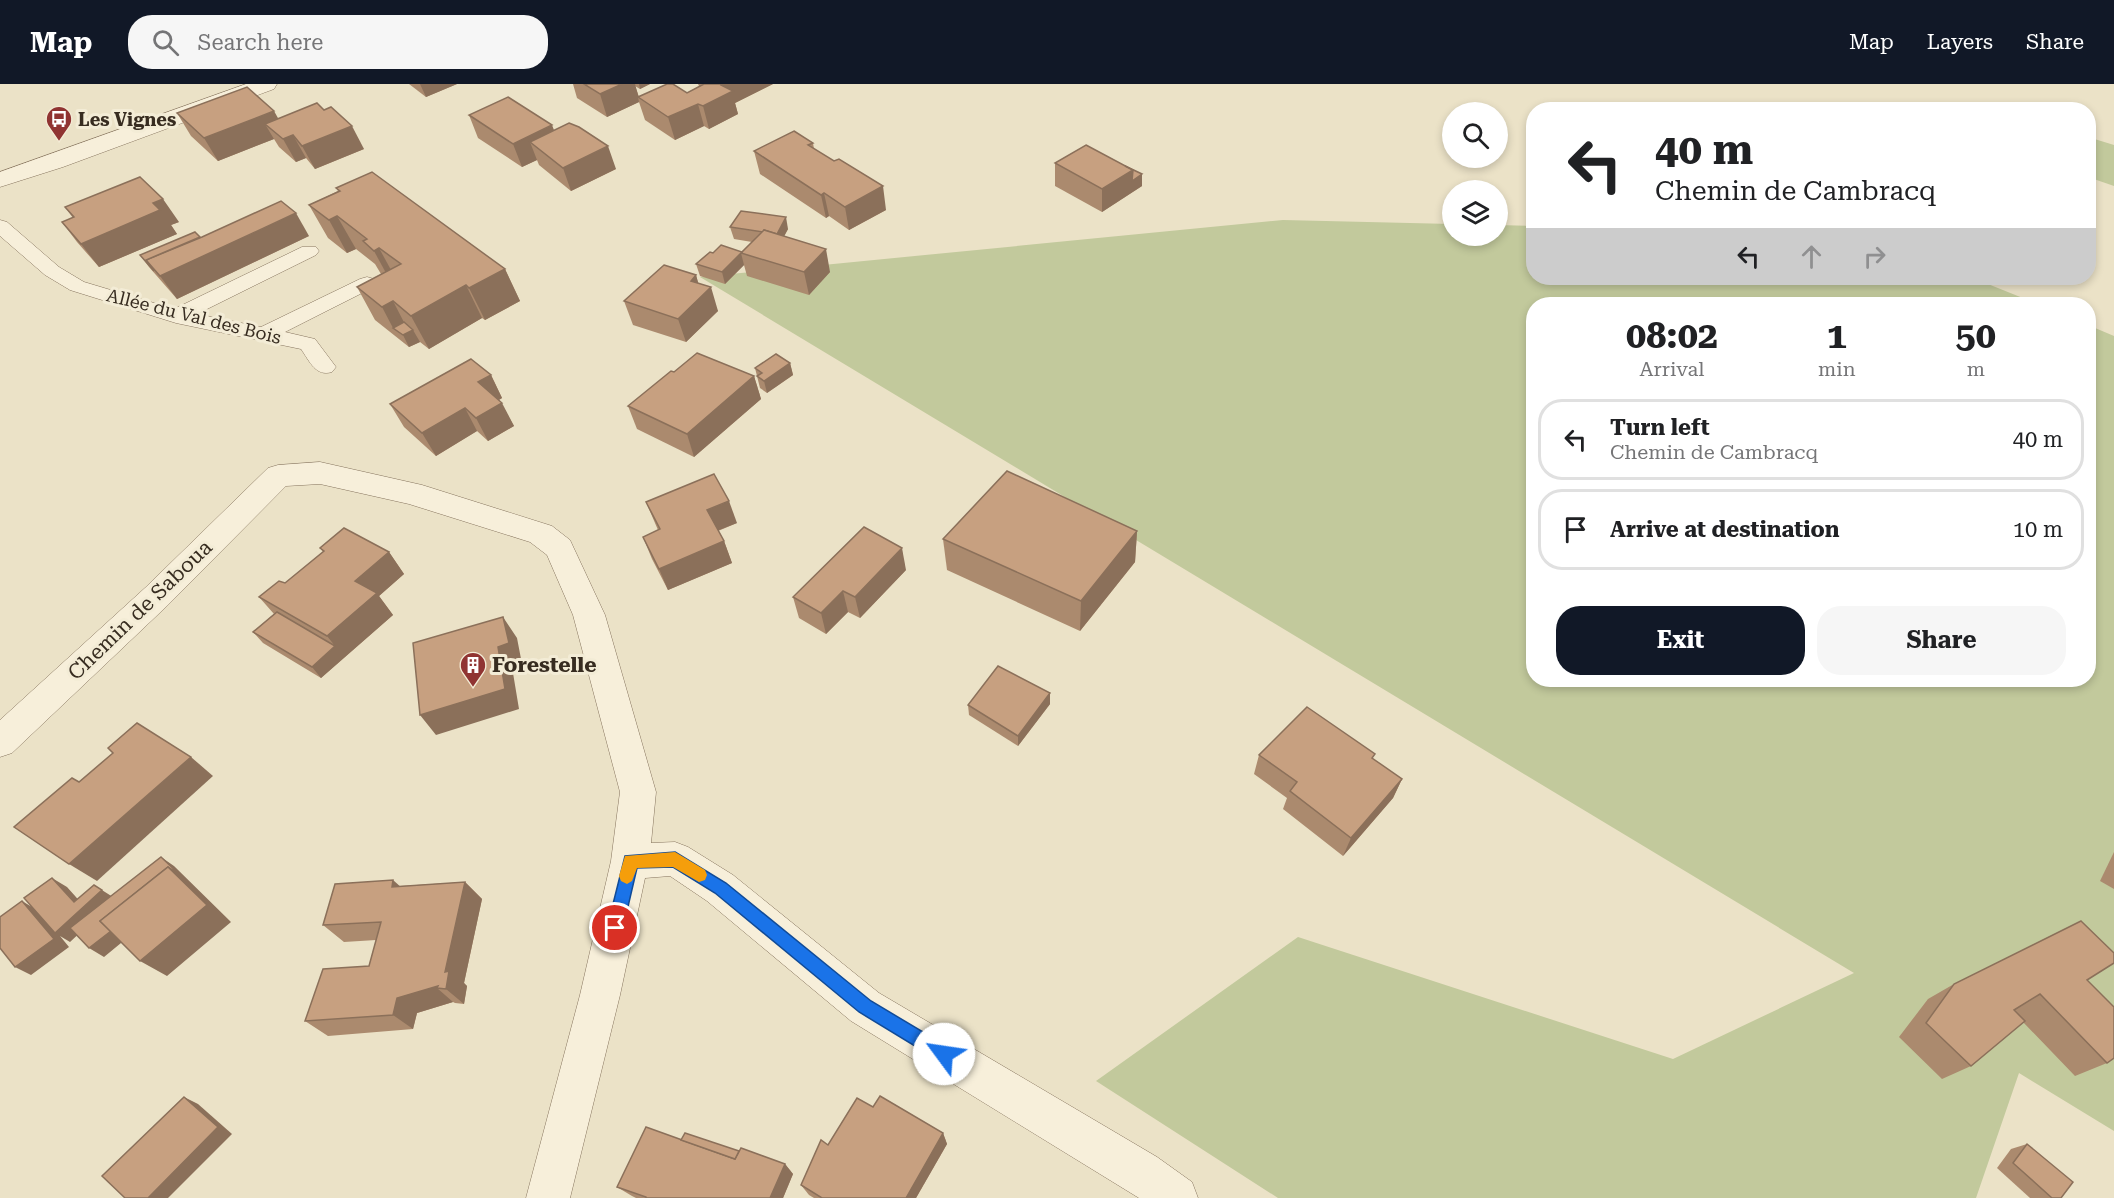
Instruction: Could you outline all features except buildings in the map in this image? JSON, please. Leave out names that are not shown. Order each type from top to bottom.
[{"type":"street","points":[[0,180],[266,84]]},
{"type":"street","name":"Chemin de Saboua","points":[[0,742],[157,596],[278,476],[320,473],[411,493],[541,534],[559,548],[589,615],[638,792],[630,861]]},
{"type":"street","points":[[548,1198],[630,861],[675,859],[720,888],[865,1006],[1141,1173],[1176,1198]]},
{"type":"lane","name":"Allée du Val des Bois","points":[[0,226],[52,271],[77,286],[176,316],[308,344],[325,367]]},
{"type":"lane","points":[[176,316],[309,250]]},
{"type":"lane","points":[[265,334],[367,283]]},
{"type":"green space","points":[[2096,139],[2114,145],[2114,186],[2096,180]]},
{"type":"green space","points":[[1283,220],[1442,224],[1442,246],[1508,246],[1508,225],[1526,226],[1526,285],[1990,285],[2020,297],[1526,297],[1526,687],[2096,687],[2096,328],[2114,336],[2114,1131],[2019,1073],[1976,1198],[1278,1198],[1096,1081],[1298,937],[1673,1059],[1854,973],[700,277]]},
{"type":"slow traffic","points":[[627,876],[630,861],[675,859],[699,875]]},
{"type":"place","name":"Les Vignes","points":[[59,142]]},
{"type":"place","name":"Forestelle","points":[[473,688]]},
{"type":"route","points":[[615,928],[630,861],[675,859],[720,888],[865,1006],[944,1054]]}]
